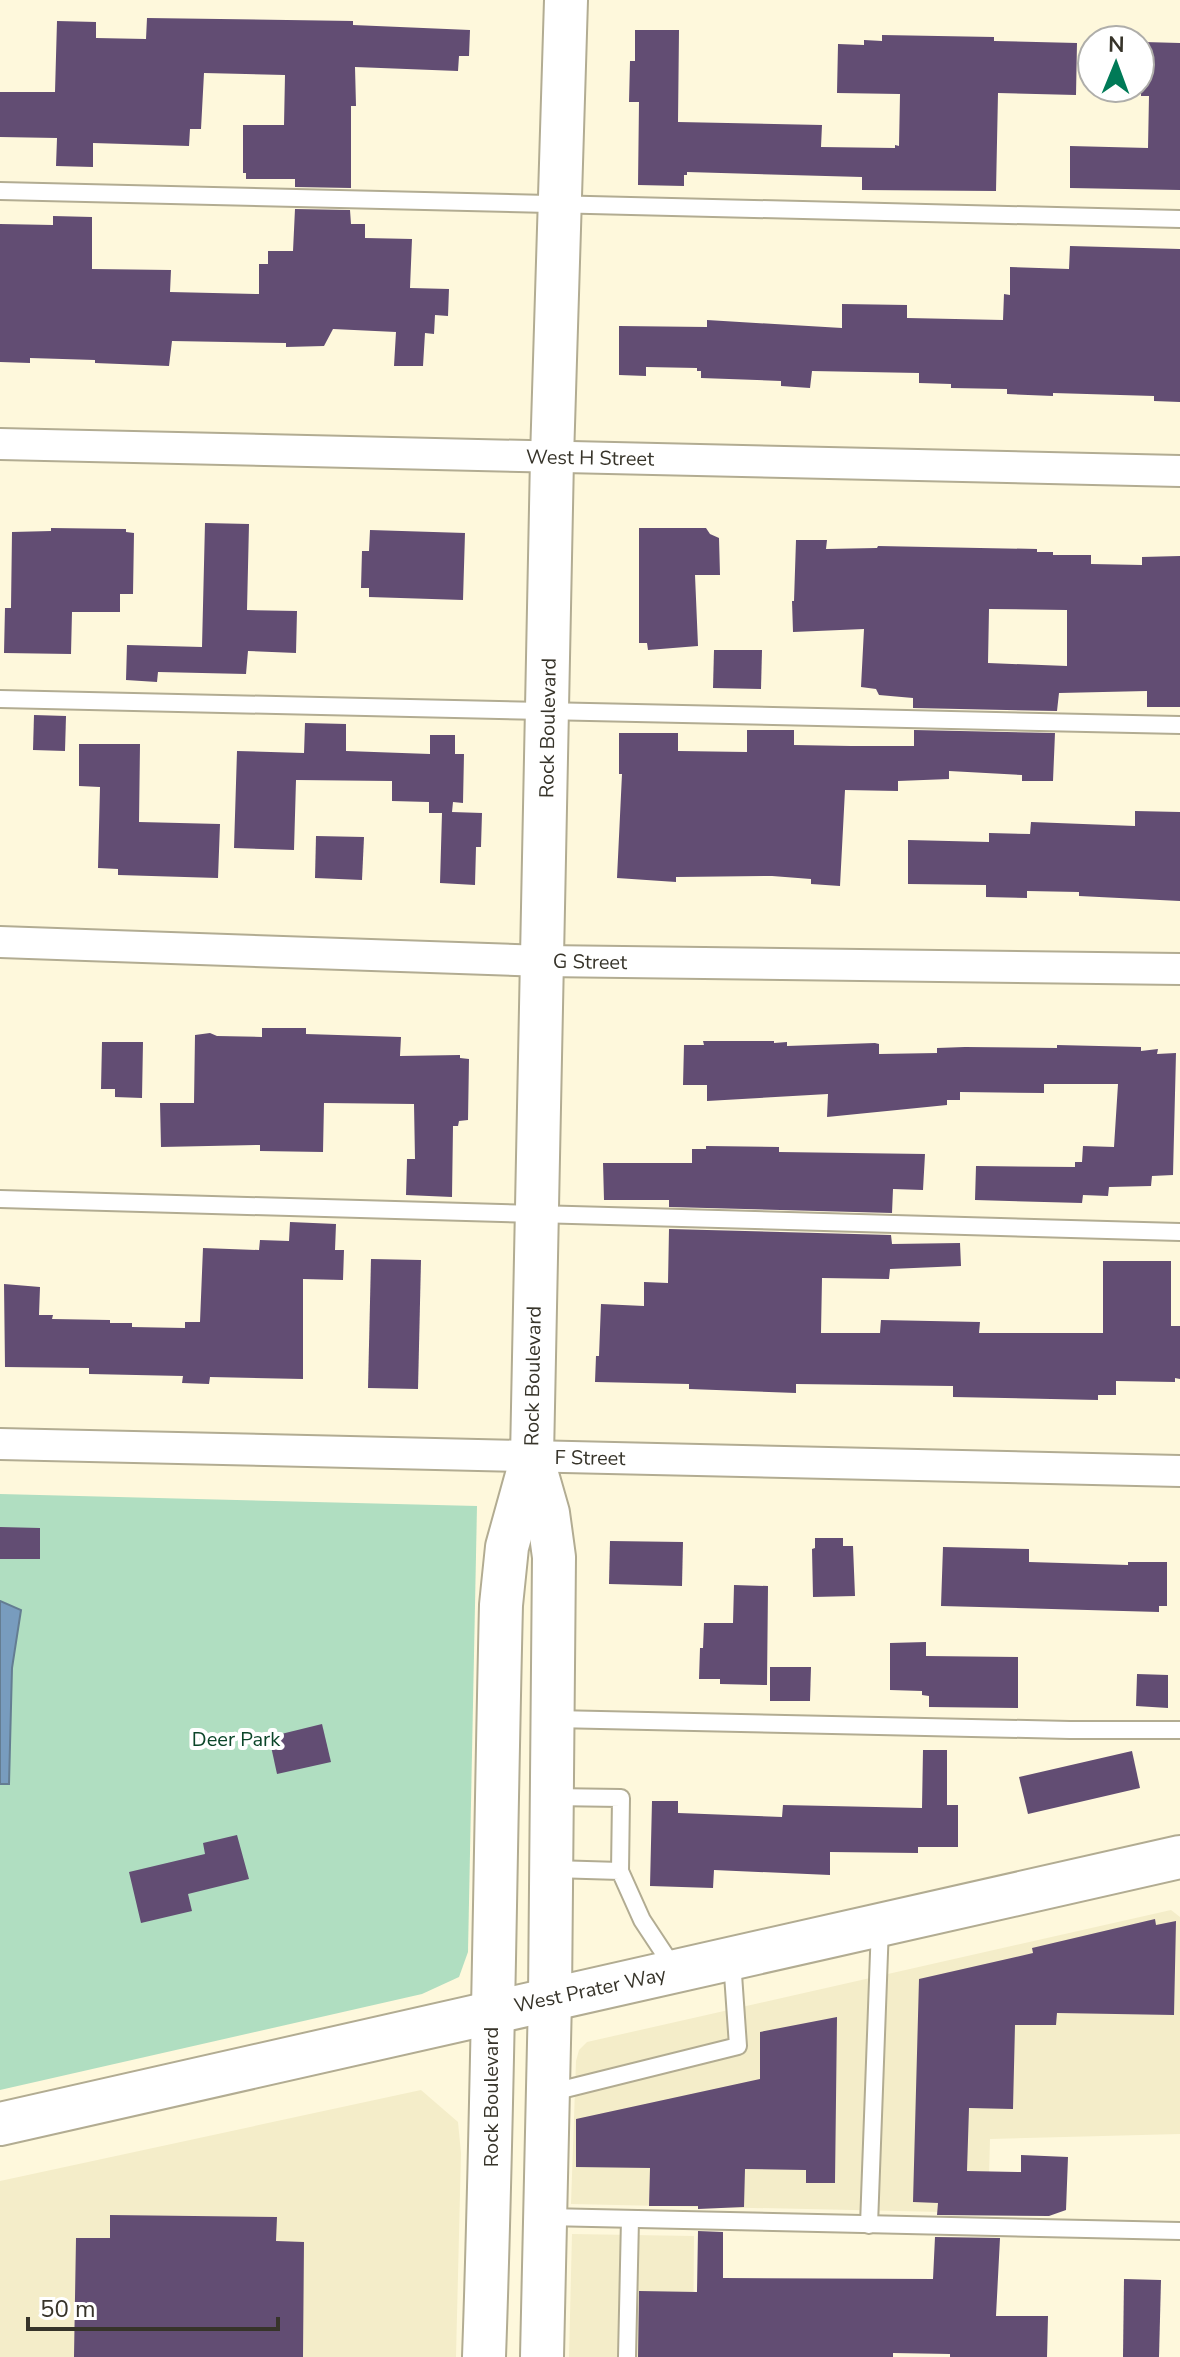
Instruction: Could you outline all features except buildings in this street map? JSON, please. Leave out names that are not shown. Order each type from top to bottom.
[{"type":"main road","name":"Rock Boulevard","points":[[484,2357],[491,2158],[491,2011],[501,1605],[507,1547],[532,1457],[552,458],[566,0]]},
{"type":"main road","name":"Rock Boulevard","points":[[532,1457],[548,1513],[554,1557],[550,1998],[542,2357]]},
{"type":"main road","name":"West Prater Way","points":[[0,2124],[1180,1857]]},
{"type":"street","name":"West H Street","points":[[0,444],[1180,471]]},
{"type":"street","name":"G Street","points":[[0,942],[543,961],[1180,969]]},
{"type":"street","name":"F Street","points":[[0,1444],[1180,1471]]},
{"type":"lane","points":[[0,191],[1180,219]]},
{"type":"lane","points":[[0,699],[1180,725]]},
{"type":"lane","points":[[0,1199],[1180,1232]]},
{"type":"lane","points":[[553,1718],[1180,1730]]},
{"type":"lane","points":[[552,1797],[621,1798],[620,1871],[642,1920],[676,1971]]},
{"type":"lane","points":[[551,1869],[620,1871]]},
{"type":"lane","points":[[869,2225],[880,1926]]},
{"type":"lane","points":[[548,2094],[738,2046],[732,1959]]},
{"type":"lane","points":[[545,2217],[1180,2231]]},
{"type":"lane","points":[[627,2357],[630,2219]]},
{"type":"shaded area","points":[[1171,1910],[1180,1917],[1180,2134],[990,2139],[988,2213],[571,2204],[576,2061],[579,2050],[587,2042]]},
{"type":"shaded area","points":[[421,2090],[458,2122],[461,2153],[456,2357],[0,2357],[0,2181]]},
{"type":"shaded area","points":[[572,2234],[694,2236],[693,2357],[569,2357]]},
{"type":"green space","name":"Deer Park","points":[[0,1494],[477,1506],[468,1952],[459,1977],[422,1994],[0,2090]]},
{"type":"water","points":[[0,1601],[21,1610],[12,1668],[9,1784],[0,1784]]}]
